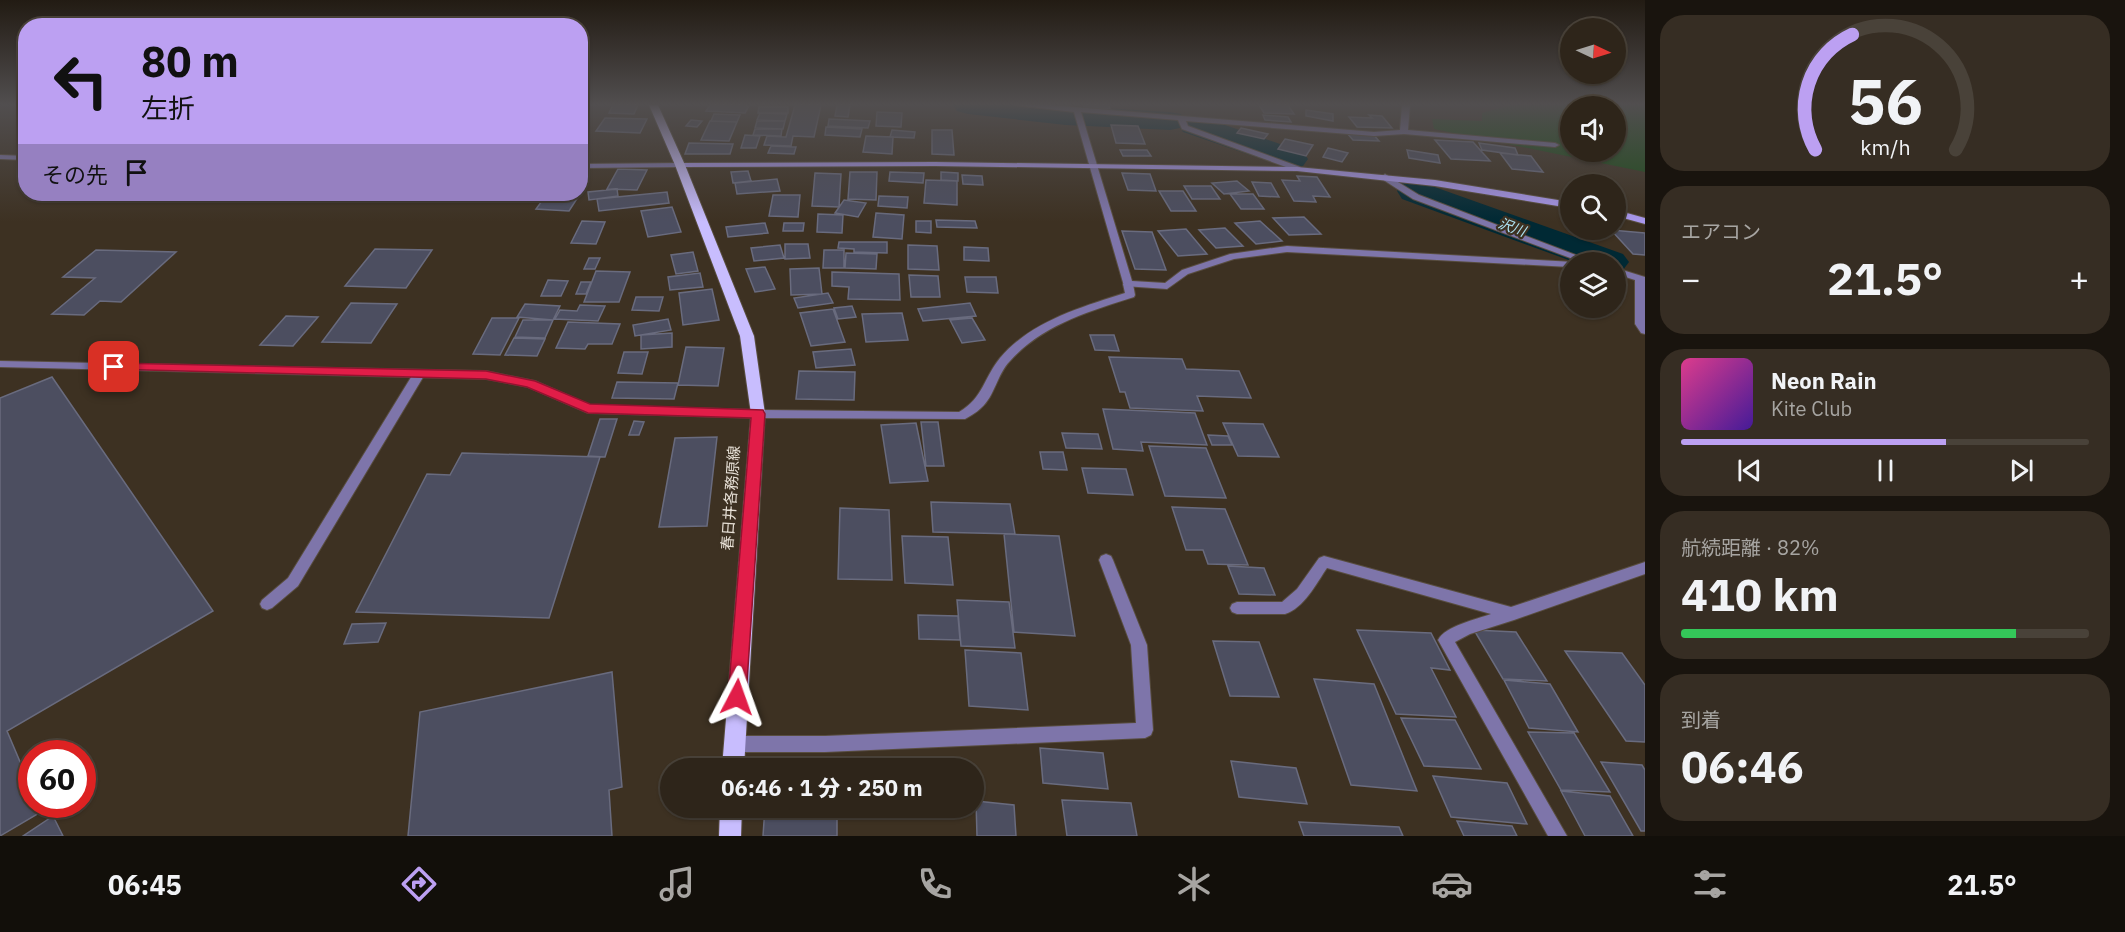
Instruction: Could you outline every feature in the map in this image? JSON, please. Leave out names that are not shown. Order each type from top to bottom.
[{"type":"main road","name":"春日井各務原線","points":[[671,144],[747,336],[758,414],[733,758]]},
{"type":"main road","points":[[730,836],[731,818]]},
{"type":"street","points":[[0,364],[486,375],[531,384],[588,409],[962,417],[979,404],[994,374],[1007,357],[1035,334],[1090,307],[1130,295],[1087,144]]},
{"type":"street","points":[[1229,144],[1297,170]]},
{"type":"street","points":[[1544,144],[1555,145]]},
{"type":"street","points":[[0,157],[18,158]]},
{"type":"street","points":[[588,166],[1093,165],[1297,170],[1444,184],[1560,203]]},
{"type":"street","points":[[1385,177],[1416,197],[1562,252]]},
{"type":"street","points":[[1626,216],[1645,221]]},
{"type":"street","points":[[1128,284],[1167,286],[1185,272],[1233,256],[1287,249],[1560,263]]},
{"type":"street","points":[[1626,275],[1642,280],[1644,326]]},
{"type":"street","points":[[267,604],[293,582],[420,374]]},
{"type":"street","points":[[734,744],[825,744],[1145,730],[1139,645],[1106,560]]},
{"type":"street","points":[[1237,608],[1285,608],[1302,593],[1324,562],[1514,614]]},
{"type":"street","points":[[1558,836],[1446,640],[1465,629],[1645,568]]},
{"type":"green space","points":[[1508,144],[1560,144],[1560,155]]},
{"type":"green space","points":[[1626,144],[1645,144],[1645,172],[1596,162],[1626,162]]},
{"type":"building","points":[[689,144],[733,144],[730,154],[685,154]]},
{"type":"building","points":[[742,144],[757,144],[756,148],[741,148]]},
{"type":"building","points":[[764,144],[791,144],[791,146]]},
{"type":"building","points":[[864,144],[893,144],[892,154],[863,152]]},
{"type":"building","points":[[932,144],[953,144],[954,155],[932,154]]},
{"type":"building","points":[[1281,144],[1313,145],[1306,156],[1278,149]]},
{"type":"building","points":[[1438,144],[1475,144],[1490,161],[1451,159]]},
{"type":"building","points":[[1479,144],[1515,148],[1518,155],[1482,150]]},
{"type":"building","points":[[771,146],[796,147],[794,154],[768,153]]},
{"type":"building","points":[[1328,148],[1348,153],[1342,162],[1323,157]]},
{"type":"building","points":[[1120,150],[1147,150],[1151,156],[1123,156]]},
{"type":"building","points":[[1407,150],[1438,155],[1440,163],[1409,158]]},
{"type":"building","points":[[1500,153],[1531,156],[1543,172],[1512,169]]},
{"type":"building","points":[[618,169],[647,170],[637,190],[607,189]]},
{"type":"building","points":[[748,171],[751,181],[733,183],[731,172]]},
{"type":"building","points":[[850,172],[877,172],[876,200],[848,199]]},
{"type":"building","points":[[890,172],[924,173],[923,183],[889,181]]},
{"type":"building","points":[[941,172],[958,173],[958,181],[941,180]]},
{"type":"building","points":[[815,173],[841,174],[839,207],[812,206]]},
{"type":"building","points":[[1122,173],[1150,174],[1156,191],[1128,190]]},
{"type":"building","points":[[962,175],[982,176],[983,185],[963,184]]},
{"type":"building","points":[[1297,176],[1317,177],[1330,197],[1313,196],[1316,202],[1294,201],[1282,180],[1300,181]]},
{"type":"building","points":[[777,179],[780,191],[737,194],[735,183]]},
{"type":"building","points":[[926,180],[957,181],[957,205],[924,203]]},
{"type":"building","points":[[1237,181],[1249,191],[1224,194],[1212,183]]},
{"type":"building","points":[[1252,182],[1271,183],[1279,197],[1259,196]]},
{"type":"building","points":[[1184,186],[1211,186],[1220,199],[1192,199]]},
{"type":"building","points":[[617,189],[618,196],[589,200],[588,192]]},
{"type":"building","points":[[1159,191],[1183,191],[1196,211],[1171,211]]},
{"type":"building","points":[[667,192],[669,203],[599,211],[597,199]]},
{"type":"building","points":[[1230,194],[1253,194],[1264,209],[1241,209]]},
{"type":"building","points":[[773,195],[800,195],[798,217],[769,216]]},
{"type":"building","points":[[879,196],[908,197],[907,208],[878,206]]},
{"type":"building","points":[[844,200],[866,203],[858,217],[835,213]]},
{"type":"building","points":[[542,201],[575,201],[569,211],[536,209]]},
{"type":"building","points":[[672,207],[681,232],[648,237],[641,211]]},
{"type":"building","points":[[876,213],[904,215],[902,239],[873,237]]},
{"type":"building","points":[[818,214],[843,215],[842,233],[817,232]]},
{"type":"building","points":[[1304,217],[1321,234],[1289,235],[1273,218]]},
{"type":"building","points":[[936,220],[975,221],[977,228],[937,227]]},
{"type":"building","points":[[582,221],[605,222],[596,244],[571,243]]},
{"type":"building","points":[[916,221],[931,221],[931,233],[916,232]]},
{"type":"building","points":[[1260,221],[1282,241],[1256,244],[1235,223]]},
{"type":"building","points":[[765,223],[768,233],[728,237],[726,227]]},
{"type":"building","points":[[784,223],[804,223],[803,231],[783,231]]},
{"type":"building","points":[[1225,228],[1243,246],[1216,248],[1199,230]]},
{"type":"building","points":[[1186,229],[1207,254],[1178,256],[1158,231]]},
{"type":"building","points":[[1122,231],[1152,232],[1166,270],[1135,269]]},
{"type":"building","points":[[1626,231],[1645,233],[1645,255],[1633,254],[1620,240],[1626,240]]},
{"type":"building","points":[[839,242],[887,242],[887,253],[854,252],[854,249],[838,248]]},
{"type":"building","points":[[785,244],[808,244],[810,258],[785,259]]},
{"type":"building","points":[[780,245],[784,258],[754,261],[751,248]]},
{"type":"building","points":[[908,245],[937,246],[939,270],[908,269]]},
{"type":"building","points":[[964,247],[988,248],[989,261],[964,260]]},
{"type":"building","points":[[375,249],[432,250],[406,288],[345,286]]},
{"type":"building","points":[[96,250],[176,252],[121,302],[100,301],[84,315],[52,314],[95,278],[63,277]]},
{"type":"building","points":[[824,250],[844,250],[844,268],[823,268]]},
{"type":"building","points":[[693,252],[698,271],[676,274],[671,255]]},
{"type":"building","points":[[846,253],[877,254],[876,269],[845,268]]},
{"type":"building","points":[[589,258],[600,258],[595,269],[584,269]]},
{"type":"building","points":[[765,267],[775,289],[755,292],[746,269]]},
{"type":"building","points":[[819,268],[822,294],[791,295],[790,269]]},
{"type":"building","points":[[596,271],[630,272],[619,302],[584,302]]},
{"type":"building","points":[[832,272],[899,274],[900,300],[848,299],[849,287],[832,286]]},
{"type":"building","points":[[700,273],[703,287],[670,290],[668,277]]},
{"type":"building","points":[[909,275],[938,276],[940,297],[911,297]]},
{"type":"building","points":[[965,277],[996,277],[998,293],[967,292]]},
{"type":"building","points":[[548,280],[568,281],[561,296],[541,296]]},
{"type":"building","points":[[581,282],[591,282],[586,294],[576,294]]},
{"type":"building","points":[[712,289],[719,320],[683,325],[679,293]]},
{"type":"building","points":[[828,293],[833,303],[798,308],[794,298]]},
{"type":"building","points":[[636,297],[663,297],[659,311],[632,310]]},
{"type":"building","points":[[351,303],[397,304],[371,343],[322,342]]},
{"type":"building","points":[[970,303],[976,316],[923,321],[918,309]]},
{"type":"building","points":[[525,304],[560,306],[553,320],[517,317]]},
{"type":"building","points":[[580,305],[605,306],[598,321],[555,319],[560,310],[577,311]]},
{"type":"building","points":[[852,306],[856,317],[838,319],[834,308]]},
{"type":"building","points":[[833,309],[845,342],[811,346],[800,313]]},
{"type":"building","points":[[902,313],[908,340],[866,342],[862,314]]},
{"type":"building","points":[[286,316],[318,317],[293,346],[260,345]]},
{"type":"building","points":[[492,318],[519,318],[500,355],[473,354]]},
{"type":"building","points":[[972,318],[985,340],[962,343],[950,320]]},
{"type":"building","points":[[668,319],[671,330],[635,336],[633,325]]},
{"type":"building","points":[[523,320],[553,320],[545,338],[515,337]]},
{"type":"building","points":[[568,322],[620,324],[612,344],[588,344],[585,349],[556,348]]},
{"type":"building","points":[[672,333],[672,347],[641,349],[641,335]]},
{"type":"building","points":[[1090,335],[1114,335],[1119,351],[1095,350]]},
{"type":"building","points":[[514,338],[545,339],[537,356],[505,355]]},
{"type":"building","points":[[686,347],[724,348],[718,386],[678,385]]},
{"type":"building","points":[[851,349],[855,365],[816,368],[813,352]]},
{"type":"building","points":[[624,352],[648,352],[642,374],[618,373]]},
{"type":"building","points":[[1109,357],[1182,359],[1186,369],[1239,371],[1251,398],[1197,396],[1203,411],[1130,408],[1125,392],[1120,392]]},
{"type":"building","points":[[799,371],[855,372],[854,400],[796,399]]},
{"type":"building","points":[[52,377],[213,611],[7,731],[18,757],[18,818],[31,818],[0,836],[0,398]]},
{"type":"building","points":[[617,382],[678,383],[674,399],[612,398]]},
{"type":"building","points":[[1103,409],[1195,413],[1207,445],[1141,442],[1143,451],[1113,449]]},
{"type":"building","points":[[600,419],[617,419],[605,457],[588,456]]},
{"type":"building","points":[[634,421],[644,422],[639,435],[629,435]]},
{"type":"building","points":[[921,422],[938,422],[944,466],[926,466]]},
{"type":"building","points":[[916,423],[928,481],[890,483],[881,425]]},
{"type":"building","points":[[1223,423],[1263,424],[1279,457],[1238,456]]},
{"type":"building","points":[[1062,433],[1098,434],[1102,449],[1066,448]]},
{"type":"building","points":[[1208,435],[1228,436],[1232,445],[1212,445]]},
{"type":"building","points":[[717,437],[707,526],[659,527],[675,438]]},
{"type":"building","points":[[1149,446],[1206,448],[1226,498],[1165,496]]},
{"type":"building","points":[[1040,452],[1063,452],[1067,470],[1043,469]]},
{"type":"building","points":[[462,453],[600,457],[549,618],[356,612],[427,474],[450,475]]},
{"type":"building","points":[[1082,468],[1126,469],[1133,495],[1088,493]]},
{"type":"building","points":[[931,502],[1010,504],[1015,534],[933,532]]},
{"type":"building","points":[[1172,507],[1225,509],[1248,565],[1208,564],[1203,550],[1186,550]]},
{"type":"building","points":[[840,508],[889,510],[892,580],[838,579]]},
{"type":"building","points":[[1004,534],[1059,536],[1075,636],[1014,632]]},
{"type":"building","points":[[902,536],[948,537],[953,585],[905,583]]},
{"type":"building","points":[[1228,566],[1264,568],[1275,595],[1239,594]]},
{"type":"building","points":[[957,600],[1009,602],[1015,648],[961,646]]},
{"type":"building","points":[[918,615],[958,616],[960,640],[919,639]]},
{"type":"building","points":[[386,623],[378,642],[344,644],[352,624]]},
{"type":"building","points":[[1357,630],[1431,633],[1450,670],[1431,668],[1456,717],[1396,714]]},
{"type":"building","points":[[1474,630],[1516,632],[1547,681],[1503,679]]},
{"type":"building","points":[[1213,641],[1259,642],[1279,697],[1230,696]]},
{"type":"building","points":[[965,650],[1021,653],[1028,710],[969,706]]},
{"type":"building","points":[[1565,651],[1622,653],[1645,685],[1645,742],[1626,741]]},
{"type":"building","points":[[612,672],[622,787],[609,790],[612,836],[408,836],[420,712]]},
{"type":"building","points":[[1314,679],[1374,684],[1417,791],[1351,785]]},
{"type":"building","points":[[1504,680],[1550,684],[1578,732],[1529,728]]},
{"type":"building","points":[[1401,718],[1455,720],[1481,769],[1424,766]]},
{"type":"building","points":[[1528,732],[1574,733],[1610,792],[1561,790]]},
{"type":"building","points":[[1040,748],[1103,753],[1108,789],[1043,783]]},
{"type":"building","points":[[1231,761],[1296,768],[1307,804],[1239,797]]},
{"type":"building","points":[[1601,762],[1642,765],[1645,770],[1645,831],[1641,831]]},
{"type":"building","points":[[1433,776],[1507,783],[1527,824],[1451,817]]},
{"type":"building","points":[[1561,791],[1610,796],[1633,836],[1585,836]]},
{"type":"building","points":[[1062,800],[1131,803],[1137,836],[1067,836]]},
{"type":"building","points":[[984,802],[1014,805],[1016,836],[977,836],[976,818],[984,818]]},
{"type":"building","points":[[50,818],[54,818],[63,836],[23,836]]},
{"type":"building","points":[[764,818],[837,818],[837,836],[763,836]]},
{"type":"building","points":[[1457,821],[1512,826],[1517,836],[1464,836]]},
{"type":"building","points":[[1299,822],[1399,827],[1403,836],[1304,836]]},
{"type":"waterway","name":"沢川","points":[[1248,144],[1291,159]]},
{"type":"waterway","name":"沢川","points":[[1415,191],[1582,252]]},
{"type":"route","points":[[114,367],[486,375],[531,384],[588,409],[758,414],[737,697]]}]
